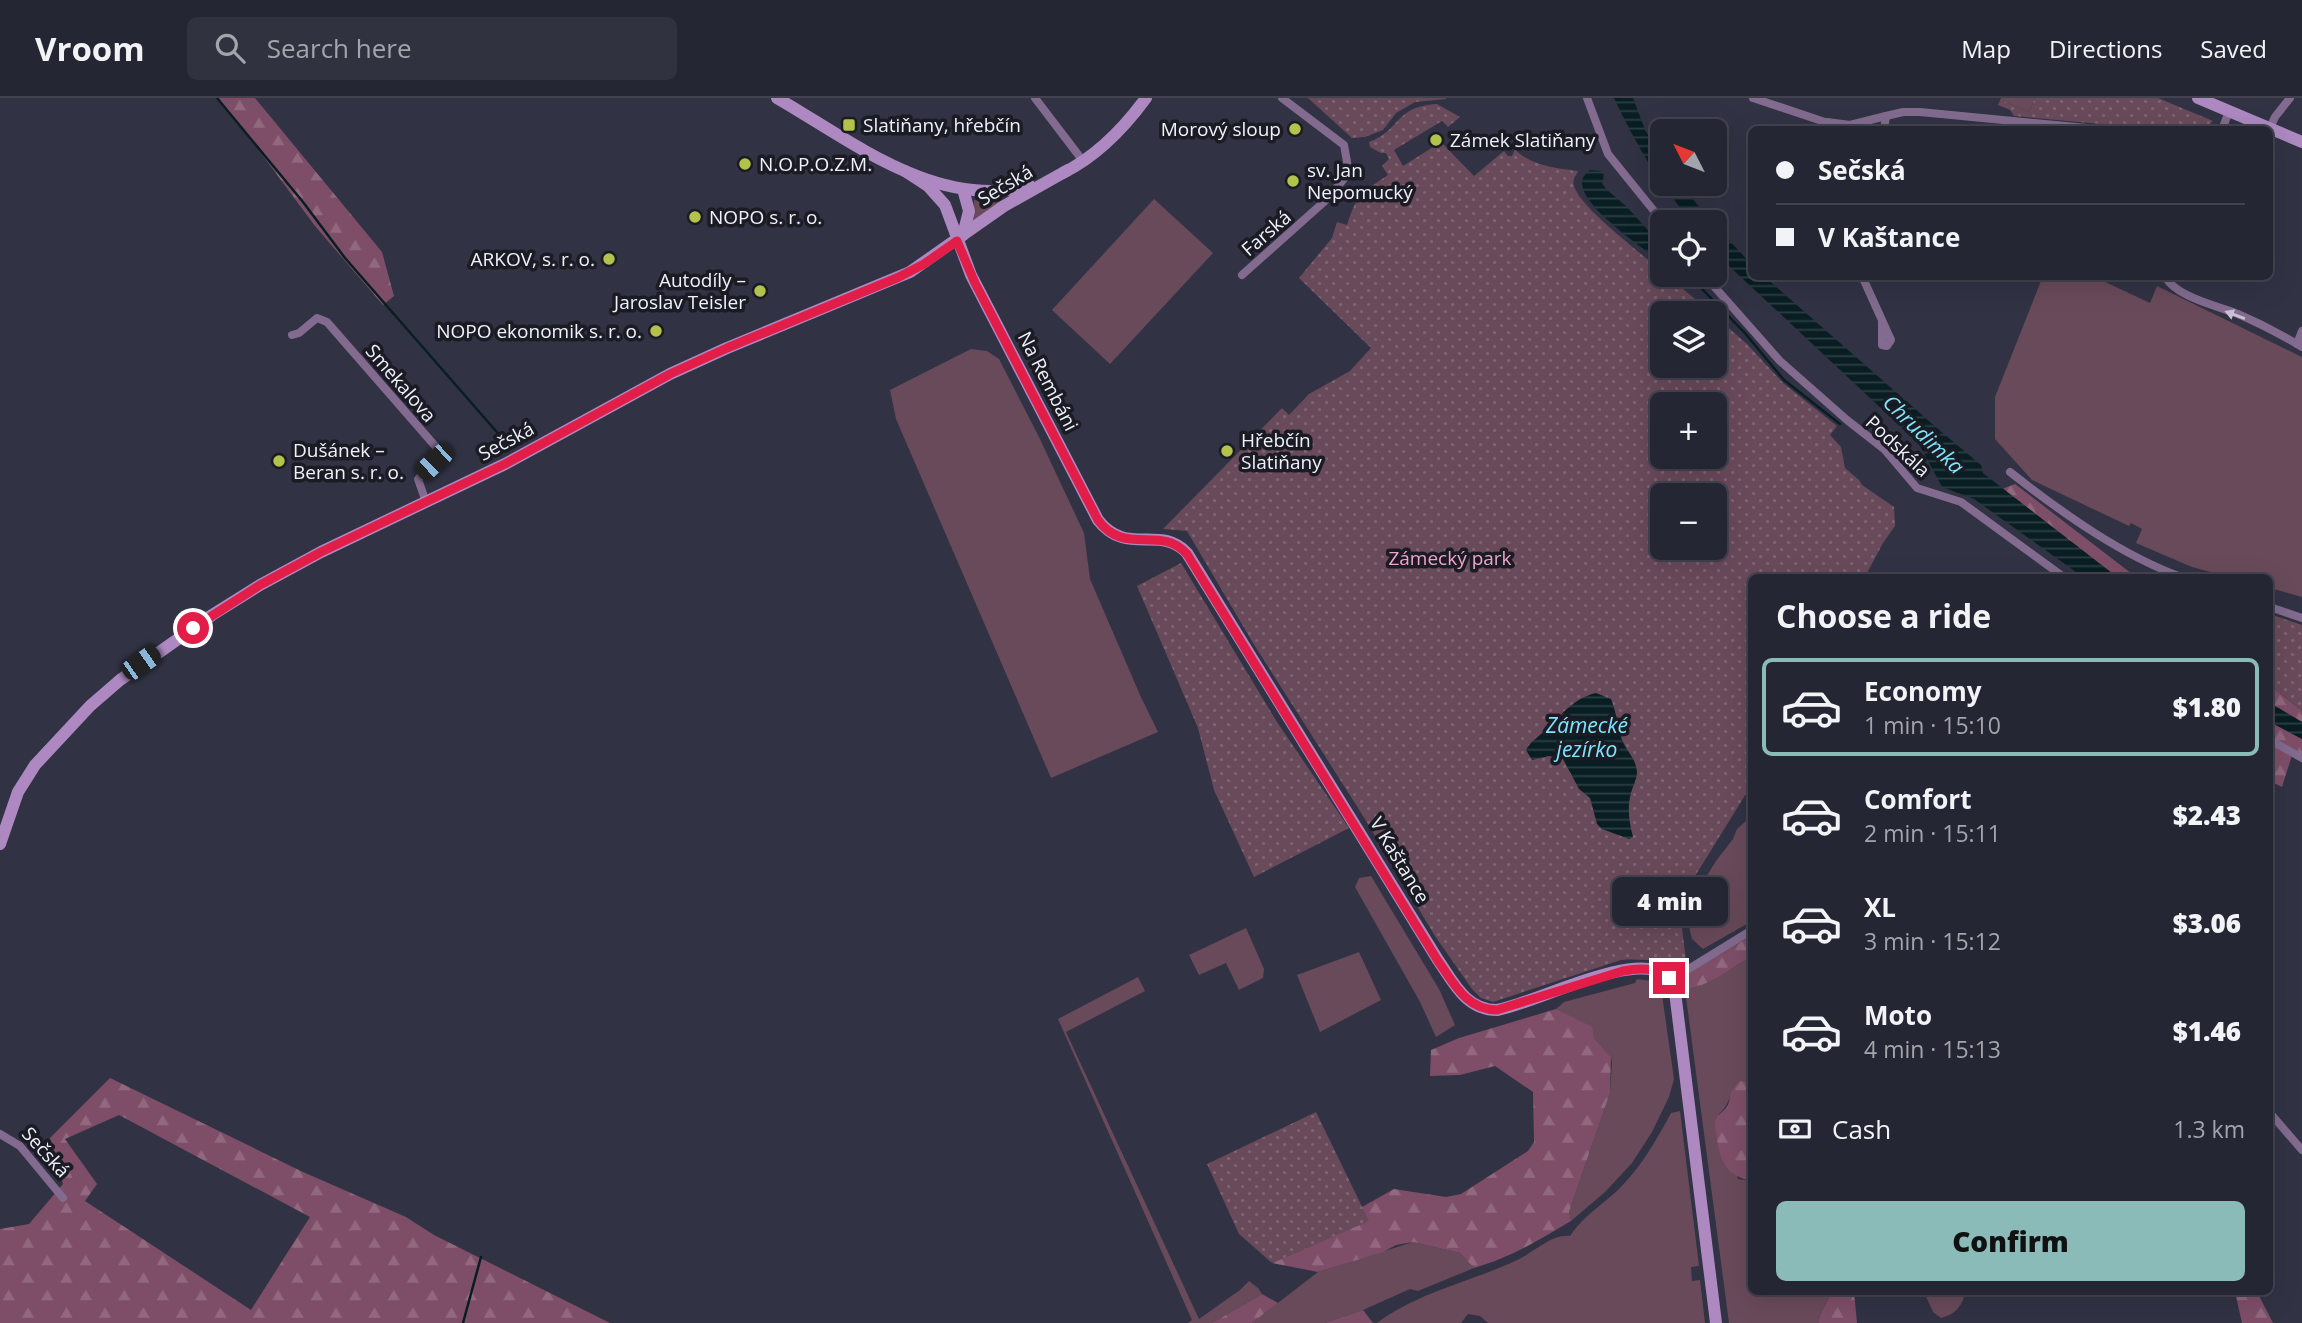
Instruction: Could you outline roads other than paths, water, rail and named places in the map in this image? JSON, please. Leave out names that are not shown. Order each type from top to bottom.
[{"type":"street","points":[[777,98],[905,171],[933,190],[945,205],[960,238]]},
{"type":"street","points":[[1035,98],[1083,161]]},
{"type":"street","points":[[905,171],[939,184],[989,192],[1038,184],[1083,161],[1119,132],[1146,98]]},
{"type":"street","name":"Farská","points":[[1242,275],[1311,214],[1346,179],[1349,169],[1344,145],[1282,98]]},
{"type":"street","points":[[1587,98],[1605,150],[1653,210]]},
{"type":"street","points":[[1753,98],[1825,122],[1850,125],[1897,113],[1920,112],[2053,126]]},
{"type":"street","points":[[2198,98],[2265,126]]},
{"type":"street","points":[[2271,126],[2290,98]]},
{"type":"street","points":[[2223,126],[2229,111]]},
{"type":"street","points":[[1885,126],[1886,116]]},
{"type":"street","points":[[1825,122],[1830,126]]},
{"type":"street","points":[[2273,129],[2302,142]]},
{"type":"street","name":"Sečská","points":[[0,844],[12,806],[27,775],[90,706],[174,640],[260,585],[321,552],[505,464],[698,361],[899,277],[924,264],[1004,206],[1069,170]]},
{"type":"street","name":"Sečská","points":[[960,238],[969,211],[963,189]]},
{"type":"street","name":"Sečská","points":[[950,218],[951,204],[963,189]]},
{"type":"street","name":"Na Rembáni","points":[[960,238],[975,283],[1094,514],[1112,534]]},
{"type":"street","points":[[1864,280],[1882,322]]},
{"type":"street","points":[[2168,280],[2172,286],[2217,309],[2237,314],[2299,346],[2302,331]]},
{"type":"street","name":"Podskála","points":[[1715,287],[1789,370],[1884,449],[1917,488],[1961,502],[2060,574]]},
{"type":"street","name":"Smekalova","points":[[292,335],[299,333],[317,318],[327,322],[436,447],[438,456],[418,479],[426,502]]},
{"type":"street","points":[[2010,472],[2037,494],[2123,550],[2174,574]]},
{"type":"street","name":"V Kaštance","points":[[1112,534],[1126,540],[1166,541],[1180,546],[1187,554],[1438,961],[1471,1003],[1483,1009],[1505,1009],[1605,975],[1636,969],[1657,971],[1669,978]]},
{"type":"street","points":[[2273,608],[2302,618]]},
{"type":"street","points":[[2273,742],[2302,758]]},
{"type":"street","points":[[1716,1323],[1675,992],[1669,978],[1748,932]]},
{"type":"street","points":[[2273,1116],[2302,1150]]},
{"type":"street","name":"Sečská","points":[[0,1134],[20,1146],[62,1198]]},
{"type":"water","points":[[1614,98],[1633,98],[1650,138],[1650,164]]},
{"type":"water","points":[[1590,170],[1600,171],[1604,175],[1602,183],[1606,189],[1650,233],[1650,254],[1615,227],[1592,204],[1582,183],[1584,175]]},
{"type":"water","points":[[1672,196],[1690,196],[1702,210],[1682,210]]},
{"type":"water","name":"Chrudimka","points":[[1727,238],[1748,261],[1748,280],[1768,280],[1981,465],[1983,473],[2113,574],[2079,574],[1974,499],[1942,487],[1919,444],[1728,265]]},
{"type":"water","name":"Zámecké jezírko","points":[[1596,693],[1611,699],[1621,737],[1636,767],[1629,804],[1633,837],[1629,839],[1602,829],[1597,824],[1590,798],[1579,789],[1563,759],[1549,756],[1532,760],[1526,750],[1568,708]]},
{"type":"water","points":[[2273,705],[2302,722],[2302,739],[2273,724]]},
{"type":"waterway","points":[[217,98],[303,202],[345,258],[509,446]]},
{"type":"waterway","points":[[1702,289],[1744,332],[1784,380],[1840,424]]},
{"type":"waterway","points":[[463,1323],[481,1257]]},
{"type":"place","name":"Slatiňany, hřebčín","points":[[849,125]]},
{"type":"place","name":"Morový sloup","points":[[1295,129]]},
{"type":"place","name":"Zámek Slatiňany","points":[[1436,140]]},
{"type":"place","name":"N.O.P.O.Z.M.","points":[[745,164]]},
{"type":"place","name":"sv. Jan Nepomucký","points":[[1293,181]]},
{"type":"place","name":"NOPO s. r. o.","points":[[695,217]]},
{"type":"place","name":"ARKOV, s. r. o.","points":[[609,259]]},
{"type":"place","name":"Autodíly – Jaroslav Teisler","points":[[760,291]]},
{"type":"place","name":"NOPO ekonomik s. r. o.","points":[[656,331]]},
{"type":"place","name":"Hřebčín Slatiňany","points":[[1227,451]]},
{"type":"place","name":"Dušánek – Beran s. r. o.","points":[[279,461]]},
{"type":"park label","name":"Zámecký park","points":[[1450,558]]}]
